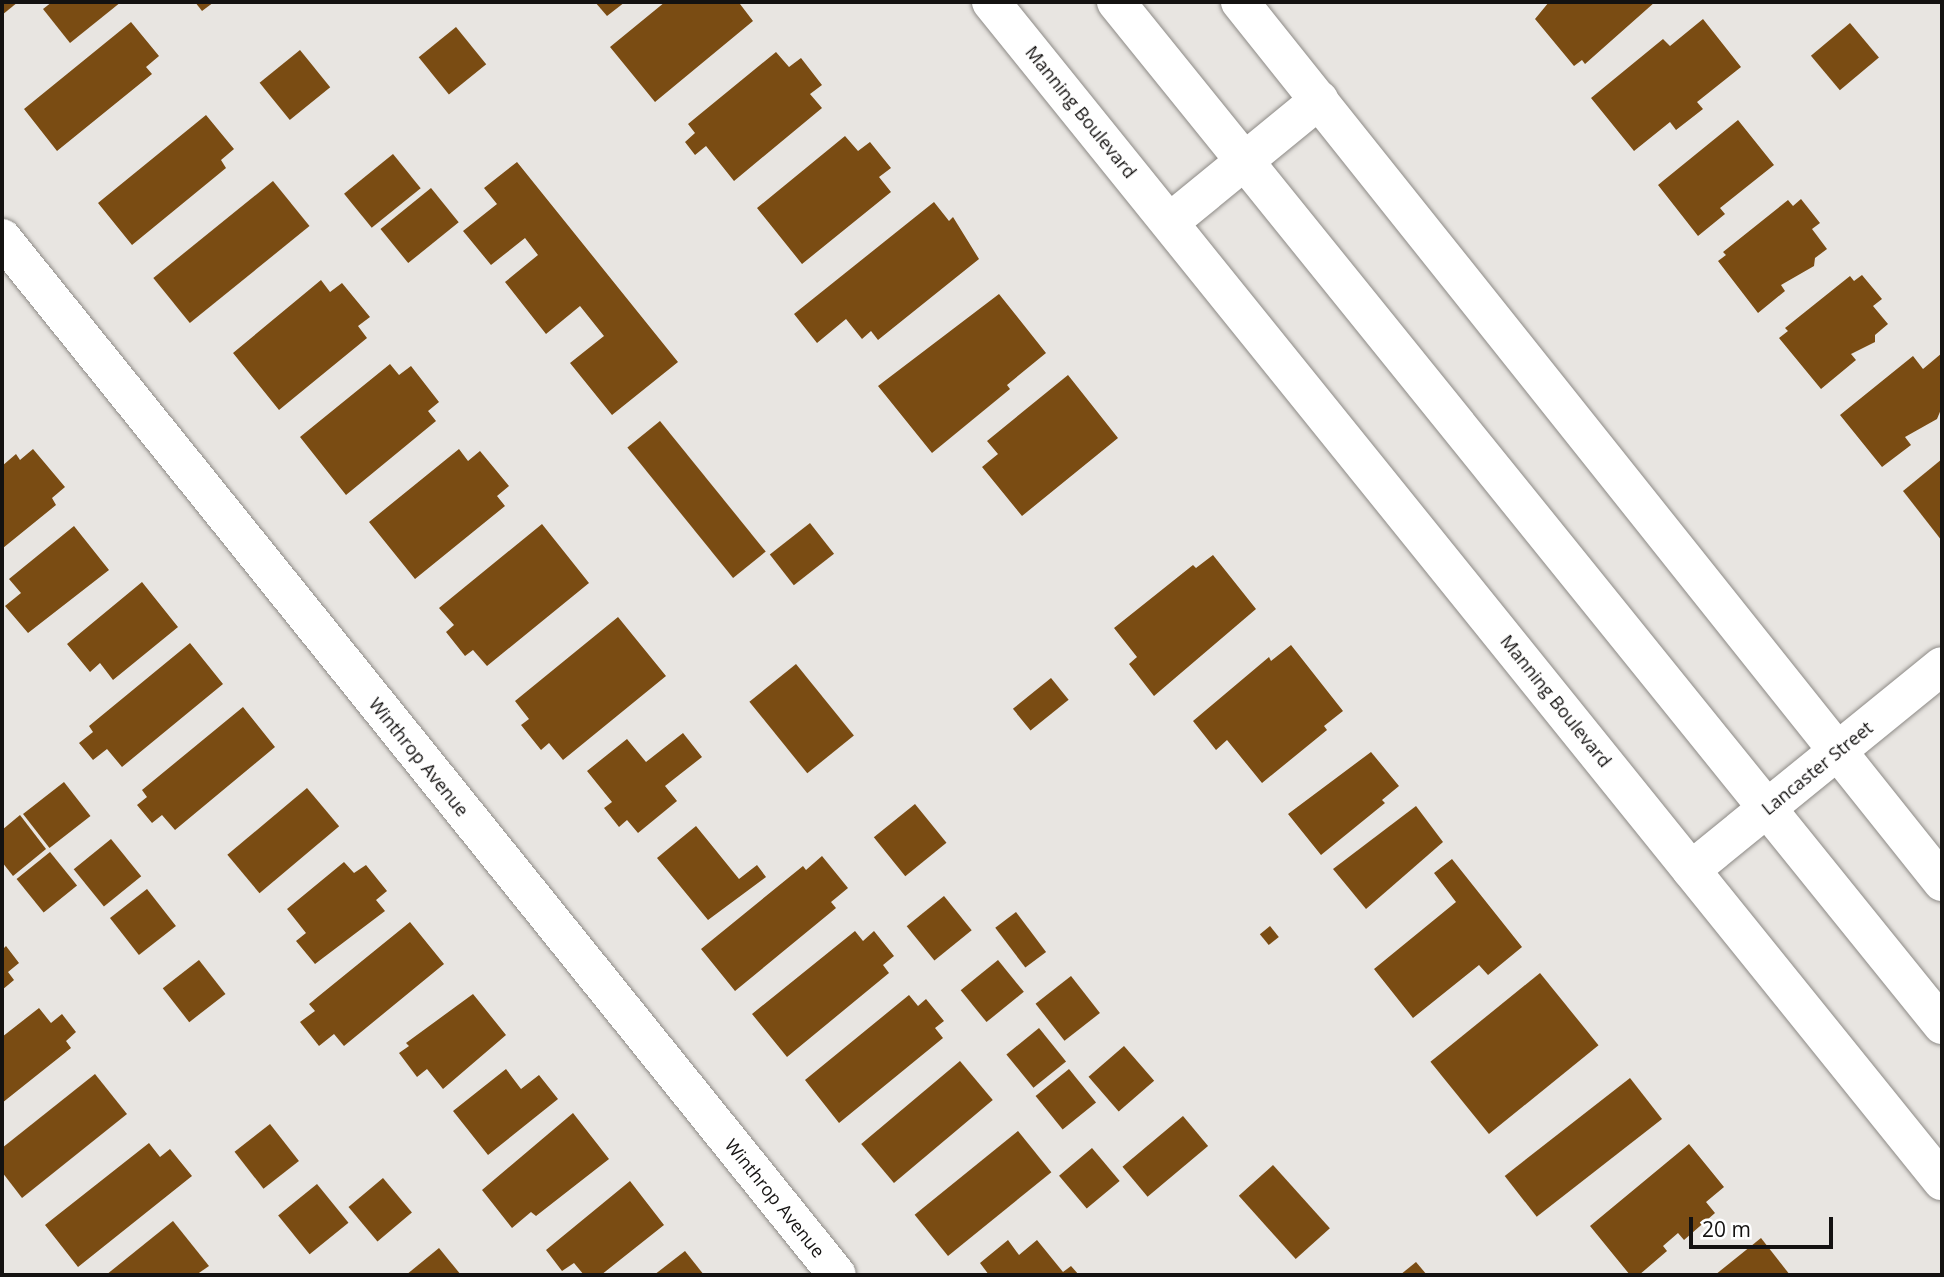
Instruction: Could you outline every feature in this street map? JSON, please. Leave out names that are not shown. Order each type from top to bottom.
[{"type":"street","name":"Manning Boulevard","points":[[991,2],[1942,1181]]},
{"type":"street","points":[[1116,2],[1942,1025]]},
{"type":"street","points":[[1240,2],[1942,882]]},
{"type":"street","points":[[1170,222],[1319,100]]},
{"type":"street","name":"Winthrop Avenue","points":[[2,238],[837,1275]]},
{"type":"street","name":"Lancaster Street","points":[[1691,870],[1942,666]]},
{"type":"building","points":[[2,2],[18,2],[2,15]]},
{"type":"building","points":[[52,2],[121,2],[70,43],[43,9]]},
{"type":"building","points":[[195,2],[214,2],[202,11]]},
{"type":"building","points":[[595,2],[625,2],[607,16]]},
{"type":"building","points":[[665,2],[743,2],[740,4],[753,21],[655,102],[610,47]]},
{"type":"building","points":[[1549,2],[1655,2],[1585,64],[1582,60],[1574,66],[1535,19]]},
{"type":"building","points":[[1703,19],[1741,67],[1697,102],[1703,109],[1676,130],[1670,122],[1634,151],[1591,98],[1663,39],[1670,46]]},
{"type":"building","points":[[131,22],[159,56],[146,67],[152,74],[57,151],[24,109]]},
{"type":"building","points":[[1850,23],[1879,57],[1840,90],[1811,56]]},
{"type":"building","points":[[456,27],[486,64],[449,95],[419,57]]},
{"type":"building","points":[[300,50],[330,87],[290,120],[260,83]]},
{"type":"building","points":[[776,52],[789,67],[801,58],[822,85],[810,94],[822,108],[734,181],[706,146],[695,155],[685,142],[695,133],[688,124]]},
{"type":"building","points":[[206,115],[234,149],[221,160],[226,168],[132,245],[98,203]]},
{"type":"building","points":[[1738,120],[1774,165],[1720,208],[1725,214],[1698,236],[1658,185]]},
{"type":"building","points":[[845,136],[858,151],[870,142],[891,168],[879,177],[891,192],[802,264],[757,208]]},
{"type":"building","points":[[393,154],[421,188],[372,228],[344,194]]},
{"type":"building","points":[[517,162],[678,362],[612,415],[570,363],[604,336],[580,306],[546,334],[505,282],[538,255],[525,238],[491,265],[463,231],[497,204],[484,188]]},
{"type":"building","points":[[273,181],[310,226],[190,323],[153,278]]},
{"type":"building","points":[[431,188],[459,222],[408,263],[380,229]]},
{"type":"building","points":[[1801,199],[1820,223],[1812,229],[1827,249],[1815,258],[1814,266],[1781,285],[1785,291],[1758,313],[1718,261],[1726,255],[1723,252],[1788,200],[1793,206]]},
{"type":"building","points":[[934,202],[949,221],[953,217],[979,259],[878,340],[871,331],[862,339],[846,319],[817,343],[794,314]]},
{"type":"building","points":[[1862,275],[1882,299],[1873,306],[1888,324],[1875,335],[1875,342],[1851,354],[1856,360],[1821,389],[1779,338],[1788,331],[1785,328],[1850,276],[1854,281]]},
{"type":"building","points":[[321,280],[330,292],[342,283],[370,317],[358,326],[367,338],[279,410],[233,353]]},
{"type":"building","points":[[999,294],[1046,353],[1007,385],[1010,389],[932,453],[878,386]]},
{"type":"building","points":[[1942,353],[1942,407],[1937,419],[1905,437],[1911,445],[1882,467],[1840,415],[1913,356],[1923,369]]},
{"type":"building","points":[[390,364],[399,375],[411,366],[439,402],[428,411],[436,421],[346,495],[300,437]]},
{"type":"building","points":[[1068,375],[1118,438],[1022,516],[982,467],[998,454],[987,441]]},
{"type":"building","points":[[660,421],[766,552],[733,578],[627,447]]},
{"type":"building","points":[[33,449],[65,487],[52,498],[56,505],[3,548],[2,466],[16,454],[20,460]]},
{"type":"building","points":[[459,449],[468,461],[480,451],[509,486],[497,496],[505,506],[415,579],[369,522]]},
{"type":"building","points":[[1942,459],[1942,541],[1903,491]]},
{"type":"building","points":[[810,523],[834,554],[794,585],[770,554]]},
{"type":"building","points":[[542,524],[589,583],[487,666],[473,650],[465,656],[446,632],[454,625],[439,608]]},
{"type":"building","points":[[74,526],[109,570],[28,633],[5,606],[21,593],[9,579]]},
{"type":"building","points":[[1213,555],[1256,609],[1154,696],[1129,664],[1137,657],[1114,628],[1193,565],[1196,568]]},
{"type":"building","points":[[142,582],[178,627],[113,680],[100,663],[90,672],[67,644]]},
{"type":"building","points":[[618,617],[666,676],[563,760],[549,743],[541,750],[521,725],[529,719],[515,701]]},
{"type":"building","points":[[190,643],[223,684],[122,767],[107,749],[93,760],[79,743],[93,732],[89,726]]},
{"type":"building","points":[[1291,645],[1343,711],[1324,726],[1327,730],[1262,783],[1227,740],[1216,750],[1193,721],[1269,657],[1271,661]]},
{"type":"building","points":[[796,664],[854,735],[807,773],[749,702]]},
{"type":"building","points":[[1051,678],[1069,700],[1031,731],[1013,709]]},
{"type":"building","points":[[243,707],[275,747],[175,830],[162,815],[152,823],[137,805],[147,797],[142,790]]},
{"type":"building","points":[[683,733],[702,757],[665,786],[677,801],[638,833],[627,820],[619,827],[604,808],[612,802],[587,771],[627,739],[646,762]]},
{"type":"building","points":[[1371,752],[1399,786],[1382,800],[1385,803],[1321,855],[1288,814]]},
{"type":"building","points":[[64,782],[90,816],[49,848],[23,814]]},
{"type":"building","points":[[307,788],[339,826],[259,893],[227,855]]},
{"type":"building","points":[[915,804],[946,843],[905,876],[874,837]]},
{"type":"building","points":[[1416,806],[1443,842],[1366,909],[1333,869]]},
{"type":"building","points":[[20,815],[46,849],[13,876],[2,862],[2,830]]},
{"type":"building","points":[[696,826],[739,879],[757,865],[766,877],[708,920],[657,858]]},
{"type":"building","points":[[111,839],[141,876],[104,907],[74,869]]},
{"type":"building","points":[[50,852],[77,885],[44,912],[17,879]]},
{"type":"building","points":[[822,856],[848,888],[831,902],[836,908],[735,991],[701,949],[803,866],[806,870]]},
{"type":"building","points":[[1452,859],[1522,947],[1488,975],[1479,965],[1413,1018],[1374,969],[1456,902],[1434,873]]},
{"type":"building","points":[[344,862],[354,873],[366,865],[387,891],[376,900],[385,911],[315,964],[296,941],[306,933],[287,909]]},
{"type":"building","points":[[147,889],[176,926],[139,955],[110,918]]},
{"type":"building","points":[[944,896],[972,930],[934,960],[907,926]]},
{"type":"building","points":[[1016,912],[1046,952],[1025,968],[995,928]]},
{"type":"building","points":[[410,922],[444,964],[344,1046],[334,1034],[319,1046],[300,1022],[315,1011],[309,1004]]},
{"type":"building","points":[[1270,926],[1279,937],[1269,945],[1260,934]]},
{"type":"building","points":[[855,931],[863,941],[874,931],[894,956],[883,965],[889,973],[787,1057],[752,1014]]},
{"type":"building","points":[[6,946],[19,963],[8,972],[14,980],[2,990],[2,950]]},
{"type":"building","points":[[199,960],[225,994],[189,1022],[163,988]]},
{"type":"building","points":[[998,960],[1024,992],[986,1022],[961,990]]},
{"type":"building","points":[[1540,973],[1599,1045],[1489,1134],[1430,1062]]},
{"type":"building","points":[[1071,976],[1100,1013],[1064,1041],[1036,1004]]},
{"type":"building","points":[[473,994],[506,1035],[443,1089],[427,1069],[417,1077],[399,1053],[409,1046],[406,1043]]},
{"type":"building","points":[[909,995],[918,1006],[926,999],[944,1021],[935,1028],[943,1038],[839,1123],[805,1080]]},
{"type":"building","points":[[39,1008],[51,1023],[62,1014],[76,1032],[66,1041],[71,1048],[2,1103],[2,1037]]},
{"type":"building","points":[[1039,1028],[1066,1061],[1033,1088],[1006,1054]]},
{"type":"building","points":[[1124,1046],[1154,1081],[1119,1112],[1089,1077]]},
{"type":"building","points":[[960,1061],[993,1100],[894,1183],[861,1144]]},
{"type":"building","points":[[506,1069],[521,1089],[539,1075],[558,1099],[488,1155],[453,1111]]},
{"type":"building","points":[[1069,1069],[1096,1102],[1063,1129],[1036,1096]]},
{"type":"building","points":[[95,1074],[127,1114],[22,1198],[2,1172],[2,1148]]},
{"type":"building","points":[[1630,1078],[1662,1119],[1537,1217],[1505,1176]]},
{"type":"building","points":[[573,1113],[609,1159],[536,1216],[531,1212],[512,1228],[482,1190]]},
{"type":"building","points":[[1183,1116],[1208,1146],[1148,1197],[1122,1167]]},
{"type":"building","points":[[270,1124],[299,1161],[263,1189],[235,1152]]},
{"type":"building","points":[[1018,1131],[1051,1172],[948,1256],[915,1215]]},
{"type":"building","points":[[149,1143],[160,1157],[170,1149],[192,1176],[78,1267],[45,1225]]},
{"type":"building","points":[[1689,1144],[1724,1187],[1706,1202],[1715,1213],[1684,1240],[1678,1233],[1663,1246],[1667,1251],[1639,1275],[1630,1275],[1590,1226]]},
{"type":"building","points":[[1092,1148],[1120,1181],[1087,1209],[1059,1176]]},
{"type":"building","points":[[1273,1165],[1330,1228],[1296,1259],[1239,1196]]},
{"type":"building","points":[[383,1178],[412,1212],[377,1241],[349,1207]]},
{"type":"building","points":[[630,1181],[664,1225],[601,1275],[584,1275],[574,1263],[562,1271],[546,1250]]},
{"type":"building","points":[[317,1184],[348,1223],[310,1254],[278,1215]]},
{"type":"building","points":[[173,1221],[209,1266],[196,1275],[106,1275]]},
{"type":"building","points":[[1761,1238],[1790,1275],[1715,1275]]},
{"type":"building","points":[[1008,1240],[1019,1255],[1037,1240],[1063,1272],[1071,1266],[1079,1275],[989,1275],[980,1263]]},
{"type":"building","points":[[439,1248],[461,1275],[406,1275]]},
{"type":"building","points":[[685,1251],[704,1275],[654,1275]]},
{"type":"building","points":[[1416,1262],[1427,1275],[1400,1275]]}]
